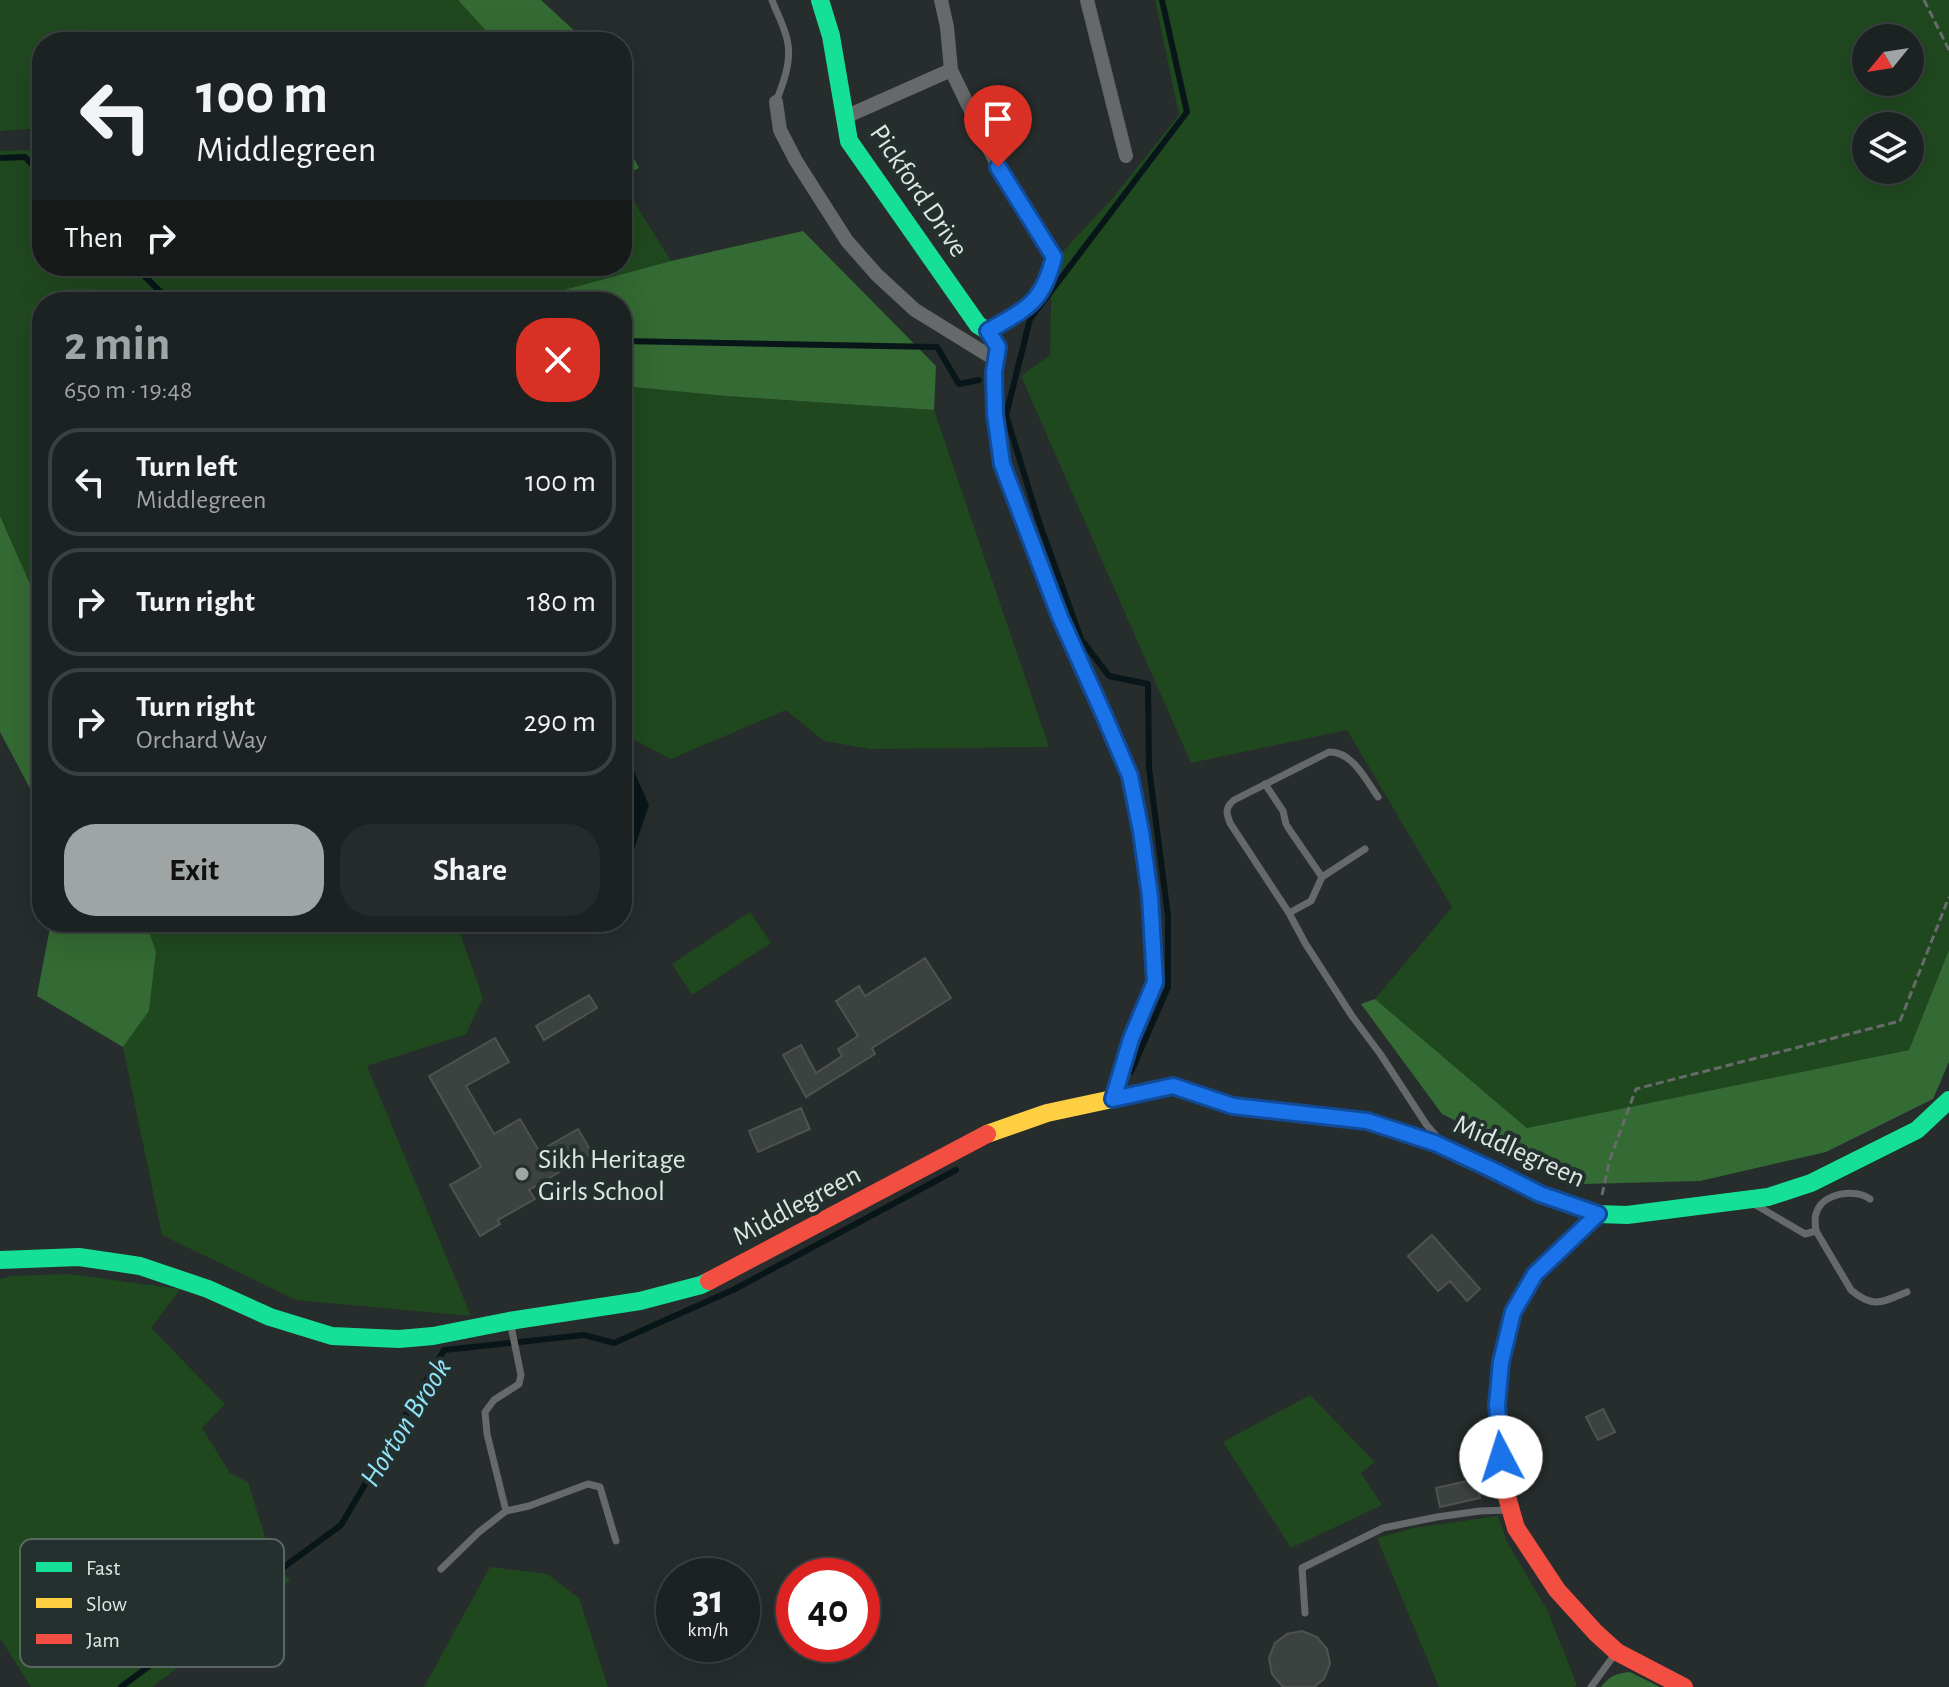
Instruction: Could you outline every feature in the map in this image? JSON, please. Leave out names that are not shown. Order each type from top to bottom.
[{"type":"street","name":"Pickford Drive","points":[[820,0],[831,36],[849,141],[994,346]]},
{"type":"street","points":[[941,0],[951,70],[998,167],[1054,257],[1048,280],[1031,305],[994,346],[995,414],[1002,464],[1060,617],[1130,776],[1141,831],[1150,896],[1155,982],[1131,1039],[1113,1099]]},
{"type":"street","points":[[1087,0],[1126,156]]},
{"type":"street","points":[[845,117],[951,70]]},
{"type":"street","points":[[776,102],[780,130],[796,161],[847,241],[877,275],[915,310],[994,346]]},
{"type":"street","name":"Middlegreen","points":[[0,1260],[79,1257],[140,1266],[208,1289],[270,1317],[332,1336],[399,1339],[640,1301],[701,1285],[985,1135],[1047,1113],[1173,1086],[1233,1106],[1367,1121],[1446,1148],[1540,1194],[1598,1214],[1627,1215],[1749,1201],[1811,1183],[1917,1130],[1949,1100]]},
{"type":"street","points":[[1598,1214],[1535,1274],[1513,1312],[1501,1362],[1497,1405],[1503,1483],[1516,1528],[1557,1590],[1617,1652],[1684,1687]]},
{"type":"lane","points":[[772,0],[788,44],[787,65],[776,102]]},
{"type":"lane","points":[[1378,797],[1353,763],[1337,752],[1329,752],[1234,800],[1226,813],[1352,1016],[1446,1148]]},
{"type":"lane","points":[[1265,784],[1283,811],[1286,824],[1322,877]]},
{"type":"lane","points":[[1289,913],[1311,901],[1322,877],[1365,849]]},
{"type":"lane","points":[[1870,1199],[1860,1193],[1848,1192],[1827,1201],[1817,1211],[1816,1231],[1858,1297],[1880,1303],[1907,1292]]},
{"type":"lane","points":[[1749,1201],[1805,1234],[1816,1231]]},
{"type":"lane","points":[[506,1511],[487,1434],[485,1412],[494,1400],[519,1384],[521,1375],[509,1321]]},
{"type":"lane","points":[[441,1569],[506,1511],[529,1506],[588,1484],[600,1487],[616,1541]]},
{"type":"lane","points":[[1305,1613],[1302,1568],[1383,1528],[1437,1517],[1510,1509]]},
{"type":"lane","points":[[1591,1687],[1617,1652]]},
{"type":"path","points":[[1924,0],[1949,50]]},
{"type":"path","points":[[1598,1214],[1610,1159],[1636,1089],[1900,1021],[1949,897]]},
{"type":"green space","points":[[0,0],[458,0],[487,32],[32,32],[32,129],[0,131]]},
{"type":"green space","points":[[458,0],[541,0],[576,32],[487,32]]},
{"type":"green space","points":[[1155,0],[1949,0],[1949,950],[1909,1050],[1527,1128],[1375,999],[1452,907],[1347,730],[1191,763],[1021,376],[1050,355],[1052,263],[1112,199],[1179,115]]},
{"type":"green space","points":[[0,151],[32,152],[32,276],[142,276],[156,292],[32,292],[32,588],[0,516]]},
{"type":"green space","points":[[632,155],[639,168],[632,171]]},
{"type":"green space","points":[[632,198],[671,261],[632,272]]},
{"type":"green space","points":[[803,231],[936,366],[934,410],[632,387],[632,292],[556,292],[615,276],[632,276],[632,272]]},
{"type":"green space","points":[[149,276],[615,276],[556,292],[160,292]]},
{"type":"green space","points":[[632,387],[934,410],[1049,747],[871,749],[824,741],[786,710],[671,759],[632,739]]},
{"type":"green space","points":[[0,516],[32,588],[32,792],[0,732]]},
{"type":"green space","points":[[750,912],[771,943],[692,995],[672,964]]},
{"type":"green space","points":[[49,932],[149,932],[156,952],[149,1011],[123,1047],[37,996]]},
{"type":"green space","points":[[149,932],[460,932],[483,998],[466,1034],[367,1066],[471,1316],[296,1300],[162,1235],[123,1047],[149,1011],[156,952]]},
{"type":"green space","points":[[1949,950],[1949,1062],[1933,1099],[1826,1152],[1700,1181],[1583,1184],[1442,1114],[1361,1004],[1375,999],[1527,1128],[1909,1050]]},
{"type":"green space","points":[[68,1274],[180,1289],[151,1328],[225,1404],[202,1428],[230,1473],[248,1482],[266,1539],[20,1539],[20,1667],[178,1667],[152,1687],[31,1687],[0,1638],[0,1279]]},
{"type":"green space","points":[[1310,1395],[1375,1462],[1361,1473],[1382,1505],[1291,1548],[1223,1442]]},
{"type":"green space","points":[[1498,1516],[1507,1542],[1547,1610],[1577,1685],[1574,1687],[1439,1687],[1377,1538],[1414,1528]]},
{"type":"green space","points":[[490,1567],[547,1574],[579,1598],[608,1687],[424,1687]]},
{"type":"green space","points":[[1630,1672],[1660,1687],[1601,1687],[1614,1676]]},
{"type":"shaded area","points":[[632,767],[649,805],[632,849]]},
{"type":"building","points":[[925,958],[951,998],[872,1048],[875,1054],[806,1097],[783,1055],[801,1045],[816,1073],[842,1056],[838,1049],[858,1036],[836,1001],[859,986],[865,996]]},
{"type":"building","points":[[589,995],[597,1008],[544,1040],[536,1026]]},
{"type":"building","points":[[495,1038],[509,1062],[466,1086],[494,1134],[520,1119],[539,1151],[578,1129],[592,1153],[529,1190],[535,1199],[498,1220],[500,1224],[480,1236],[450,1185],[481,1167],[429,1076]]},
{"type":"building","points":[[801,1108],[810,1129],[758,1152],[749,1131]]},
{"type":"building","points":[[1432,1235],[1480,1289],[1467,1301],[1450,1281],[1438,1291],[1408,1256]]},
{"type":"building","points":[[1603,1409],[1615,1432],[1598,1440],[1586,1417]]},
{"type":"building","points":[[1476,1479],[1480,1498],[1440,1507],[1436,1488]]},
{"type":"building","points":[[1302,1631],[1317,1637],[1327,1649],[1330,1664],[1324,1679],[1314,1687],[1282,1686],[1272,1674],[1269,1658],[1275,1643],[1287,1634]]},
{"type":"waterway","name":"Horton Brook","points":[[1131,1072],[1168,987],[1168,916],[1149,768],[1148,684],[1109,676],[1081,639],[1038,519],[1006,415],[1030,319],[1187,112],[1162,0]]},
{"type":"waterway","points":[[0,158],[25,157],[32,164]]},
{"type":"waterway","points":[[144,276],[161,292]]},
{"type":"waterway","points":[[632,341],[937,347],[959,384],[979,380]]},
{"type":"waterway","name":"Horton Brook","points":[[284,1567],[341,1525],[444,1350],[584,1335],[614,1343],[735,1289],[956,1170]]},
{"type":"waterway","name":"Horton Brook","points":[[121,1687],[148,1667]]},
{"type":"traffic: fast","points":[[820,0],[831,36],[849,141],[978,325],[988,331],[998,347],[994,372],[995,414],[1002,464],[1081,664]]},
{"type":"traffic: fast","points":[[1475,1162],[1540,1194],[1598,1214],[1627,1215],[1768,1197],[1811,1183],[1917,1130],[1949,1100]]},
{"type":"traffic: fast","points":[[0,1260],[79,1257],[140,1266],[208,1289],[270,1317],[332,1336],[399,1339],[640,1301],[709,1281]]},
{"type":"traffic: slow","points":[[987,1134],[1047,1113],[1173,1086],[1233,1106],[1367,1121],[1435,1143],[1475,1162]]},
{"type":"traffic: jam","points":[[1081,664],[1130,776],[1150,896],[1155,982],[1131,1039],[1113,1099]]},
{"type":"traffic: jam","points":[[709,1281],[987,1134]]},
{"type":"traffic: jam","points":[[1598,1214],[1535,1274],[1513,1312],[1501,1362],[1497,1405],[1503,1483],[1516,1528],[1557,1590],[1617,1652],[1684,1687]]},
{"type":"place","name":"Sikh Heritage Girls School","points":[[522,1174]]},
{"type":"route","points":[[998,167],[1054,257],[1048,280],[1031,305],[988,331],[998,347],[994,372],[995,414],[1002,464],[1060,617],[1130,776],[1150,896],[1155,982],[1131,1039],[1113,1099],[1173,1086],[1233,1106],[1367,1121],[1435,1143],[1540,1194],[1598,1214],[1535,1274],[1513,1312],[1501,1362],[1497,1405],[1501,1457]]}]
